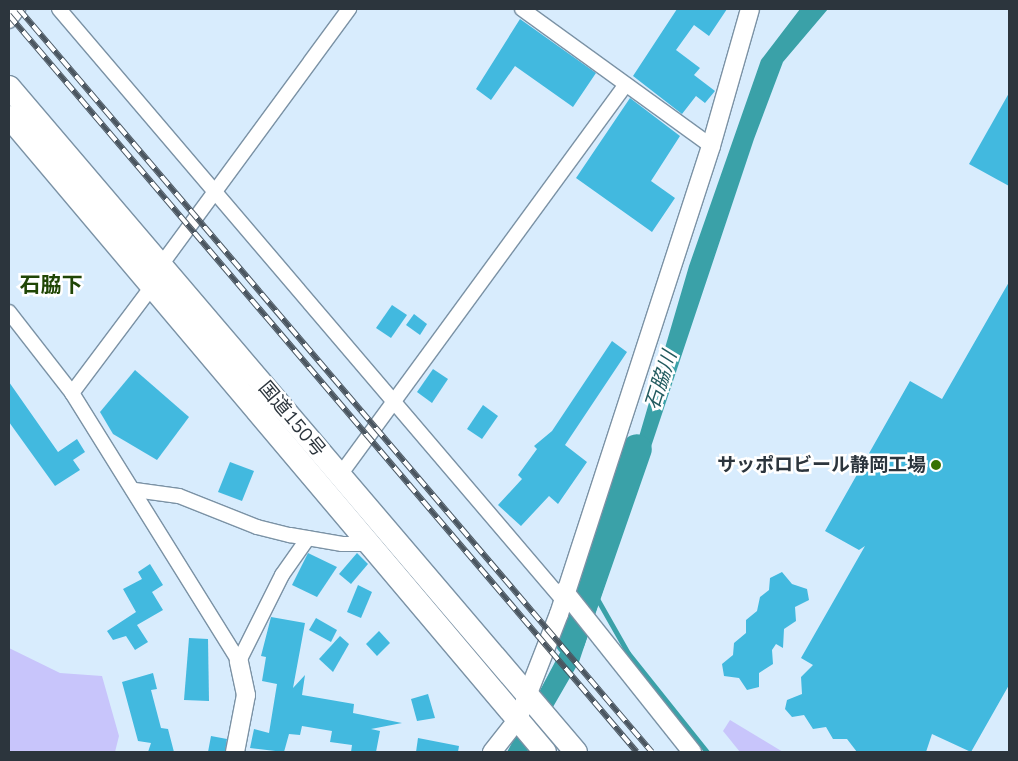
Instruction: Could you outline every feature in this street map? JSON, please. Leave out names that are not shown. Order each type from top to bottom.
[{"type":"highway","name":"国道150号","points":[[9,87],[369,544],[541,747]]},
{"type":"highway","name":"国道150号","points":[[9,117],[340,475],[576,752]]},
{"type":"street","points":[[9,21],[18,9]]},
{"type":"street","points":[[59,9],[394,403],[564,595],[692,752]]},
{"type":"street","points":[[72,392],[215,191],[349,9]]},
{"type":"street","points":[[522,9],[711,146]]},
{"type":"street","points":[[492,752],[519,721],[530,697],[711,146],[750,9]]},
{"type":"street","points":[[340,475],[625,85]]},
{"type":"street","points":[[9,312],[72,392],[135,490],[239,661],[246,695],[235,752]]},
{"type":"street","points":[[135,490],[179,496],[257,528],[308,538],[369,544]]},
{"type":"street","points":[[239,661],[282,575],[308,538]]},
{"type":"shaded area","points":[[9,648],[60,673],[102,676],[119,736],[115,752],[9,752]]},
{"type":"shaded area","points":[[730,720],[783,752],[740,752],[723,731]]},
{"type":"water","points":[[800,9],[828,9],[783,62],[754,139],[579,662],[527,752],[507,752],[595,587],[689,266],[761,60]]},
{"type":"building","points":[[677,9],[727,9],[709,36],[694,25],[676,50],[700,68],[694,75],[715,91],[705,103],[696,96],[682,114],[633,76]]},
{"type":"building","points":[[520,19],[596,73],[573,107],[515,66],[491,100],[476,89]]},
{"type":"building","points":[[1009,93],[1009,186],[969,164]]},
{"type":"building","points":[[630,98],[680,136],[651,181],[675,198],[652,232],[576,178]]},
{"type":"building","name":"サッポロビール静岡工場","points":[[1009,282],[1009,685],[971,752],[932,734],[926,752],[857,752],[847,739],[833,739],[826,727],[813,729],[804,715],[792,717],[785,709],[787,700],[802,694],[801,677],[813,665],[801,658],[865,546],[859,550],[825,531],[910,381],[942,399]]},
{"type":"building","points":[[392,305],[407,315],[391,338],[376,328]]},
{"type":"building","points":[[414,314],[427,324],[420,335],[406,325]]},
{"type":"building","points":[[612,341],[627,352],[565,445],[587,462],[558,504],[549,496],[521,526],[498,505],[522,479],[518,475],[537,449],[534,446],[552,431]]},
{"type":"building","points":[[433,369],[448,379],[432,403],[417,392]]},
{"type":"building","points":[[135,370],[189,417],[157,460],[113,434],[100,412]]},
{"type":"building","points":[[9,382],[58,452],[77,439],[85,452],[73,460],[80,470],[55,486],[9,422]]},
{"type":"building","points":[[483,405],[498,416],[482,439],[467,429]]},
{"type":"building","points":[[230,462],[254,471],[242,501],[218,492]]},
{"type":"building","points":[[308,553],[337,567],[317,597],[292,585]]},
{"type":"building","points":[[357,553],[368,564],[351,584],[339,574]]},
{"type":"building","points":[[150,564],[163,585],[152,592],[163,610],[137,625],[148,642],[135,650],[126,636],[113,640],[107,631],[136,612],[123,589],[142,579],[138,572]]},
{"type":"building","points":[[782,572],[792,584],[807,589],[809,600],[795,607],[796,621],[784,629],[783,648],[776,644],[772,650],[773,664],[759,673],[759,687],[747,690],[739,678],[724,676],[722,664],[733,655],[734,643],[746,633],[746,620],[757,611],[760,597],[769,590],[770,578]]},
{"type":"building","points":[[358,585],[372,592],[361,618],[347,612]]},
{"type":"building","points":[[271,617],[305,623],[293,688],[305,675],[302,695],[354,704],[353,713],[402,723],[371,729],[380,731],[376,752],[351,752],[352,745],[330,742],[332,731],[302,726],[300,735],[289,734],[284,752],[250,748],[254,729],[269,733],[277,684],[262,681],[266,657],[261,656]]},
{"type":"building","points":[[316,618],[337,630],[331,642],[309,630]]},
{"type":"building","points":[[379,631],[390,643],[377,656],[366,644]]},
{"type":"building","points":[[340,636],[349,644],[333,672],[319,659]]},
{"type":"building","points":[[189,638],[208,639],[209,701],[184,700]]},
{"type":"building","points":[[153,673],[157,689],[151,690],[161,728],[168,729],[174,752],[148,752],[151,743],[138,741],[122,682]]},
{"type":"building","points":[[428,694],[435,718],[417,721],[411,699]]},
{"type":"building","points":[[211,736],[227,739],[225,752],[208,752]]},
{"type":"building","points":[[418,738],[459,746],[458,752],[416,752]]},
{"type":"waterway","name":"石脇川","points":[[570,641],[637,449]]},
{"type":"waterway","points":[[591,588],[628,653],[707,752]]},
{"type":"railway","points":[[19,9],[652,752]]},
{"type":"railway","points":[[9,15],[637,752]]},
{"type":"place","name":"サッポロビール静岡工場","points":[[936,465]]},
{"type":"district","name":"石脇下","points":[[51,284]]}]
